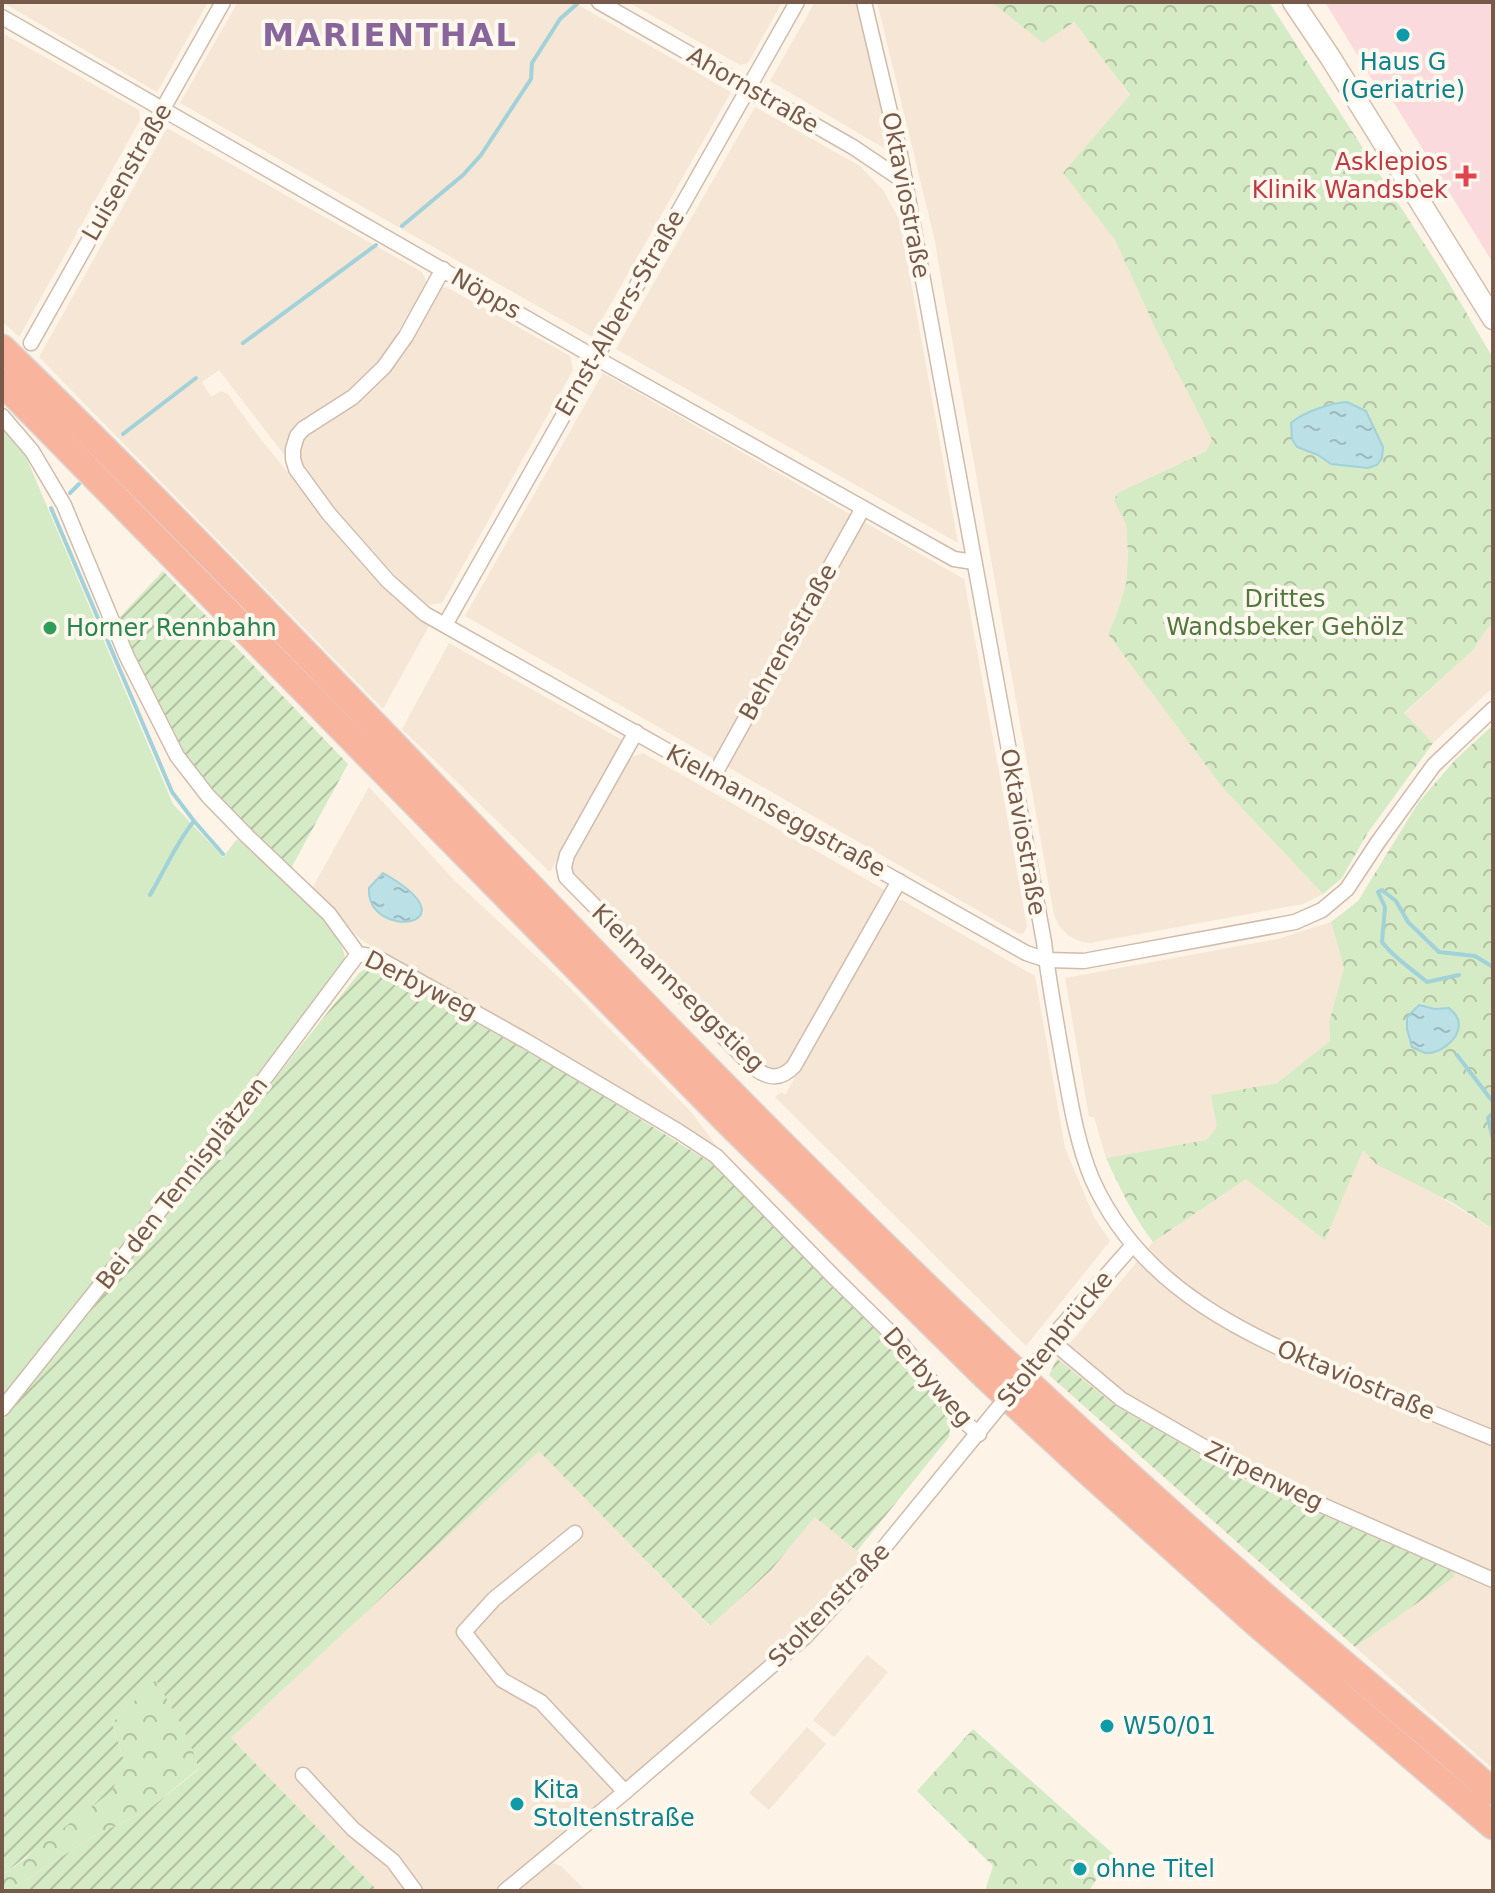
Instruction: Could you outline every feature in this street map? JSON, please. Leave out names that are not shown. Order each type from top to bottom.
[{"type":"highway","points":[[2,348],[103,446],[561,919],[933,1293],[1137,1482],[1493,1792]]},
{"type":"highway","points":[[2,382],[716,1110],[986,1377],[1256,1623],[1493,1826]]},
{"type":"main road","points":[[1293,2],[1339,70],[1493,319]]},
{"type":"street","name":"Luisenstraße","points":[[31,343],[223,2]]},
{"type":"street","name":"Ahornstraße","points":[[599,2],[853,147],[905,182]]},
{"type":"street","name":"Ernst-Albers-Straße","points":[[445,625],[797,2]]},
{"type":"street","name":"Oktaviostraße","points":[[864,2],[905,182],[1072,1109],[1085,1160],[1105,1204],[1133,1245],[1168,1282],[1210,1312],[1303,1359],[1493,1438]]},
{"type":"street","name":"Nöpps","points":[[2,17],[863,508],[954,559],[974,562]]},
{"type":"street","name":"Kielmannseggstraße","points":[[443,269],[395,353],[371,381],[297,436],[293,459],[301,478],[329,514],[388,581],[425,614],[1026,953],[1047,960],[1084,961],[1295,922],[1322,910],[1347,889],[1434,765],[1493,709]]},
{"type":"street","name":"Derbyweg","points":[[2,416],[32,451],[64,505],[127,657],[190,776],[329,914],[358,954],[376,957],[526,1041],[716,1156],[900,1342],[962,1420],[979,1434]]},
{"type":"street","name":"Behrensstraße","points":[[713,777],[863,508]]},
{"type":"street","name":"Kielmannseggstieg","points":[[636,732],[567,855],[564,867],[566,877],[763,1075],[780,1077],[794,1066],[899,881]]},
{"type":"street","name":"Bei den Tennisplätzen","points":[[2,1409],[265,1078],[358,954]]},
{"type":"street","name":"Stoltenbrücke","points":[[979,1434],[1053,1342],[1060,1328],[1133,1245]]},
{"type":"street","name":"Zirpenweg","points":[[1053,1342],[1121,1399],[1225,1459],[1283,1488],[1493,1580]]},
{"type":"street","name":"Stoltenstraße","points":[[505,1891],[806,1636],[866,1570],[979,1434]]},
{"type":"street","points":[[575,1533],[494,1599],[464,1632],[502,1680],[541,1702],[625,1792]]},
{"type":"street","points":[[303,1775],[353,1829],[393,1861],[415,1891]]},
{"type":"shaded area","points":[[2,2],[208,2],[157,92]]},
{"type":"shaded area","points":[[238,2],[573,2],[731,92],[592,337],[180,103]]},
{"type":"shaded area","points":[[628,2],[782,2],[748,63],[740,65]]},
{"type":"shaded area","points":[[815,2],[856,2],[890,144],[887,148],[770,81]]},
{"type":"shaded area","points":[[877,2],[993,2],[1043,43],[1074,22],[1130,96],[1063,173],[1115,240],[1212,440],[1207,450],[1119,493],[1115,500],[1126,524],[1128,556],[1126,584],[1108,634],[1222,787],[1323,894],[1303,904],[1090,943],[1068,935],[1059,926],[1054,915],[934,237]]},
{"type":"shaded area","name":"Asklepios Klinik Wandsbek","points":[[1325,2],[1493,2],[1493,263],[1386,90],[1375,84]]},
{"type":"shaded area","points":[[2,33],[139,110],[140,120],[19,337],[2,321]]},
{"type":"shaded area","points":[[755,107],[860,166],[883,190],[900,221],[958,543],[616,349]]},
{"type":"shaded area","points":[[167,128],[422,272],[427,283],[381,360],[365,378],[291,431],[285,456],[219,370],[202,382],[211,397],[221,391],[228,394],[354,554],[392,595],[429,626],[383,709],[39,357]]},
{"type":"shaded area","points":[[446,287],[570,356],[573,370],[442,603],[428,605],[409,591],[328,501],[299,456],[301,444],[308,433],[360,401],[380,383],[406,351],[441,288]]},
{"type":"shaded area","points":[[603,373],[964,579],[1027,927],[1024,933],[1019,934],[465,616]]},
{"type":"shaded area","points":[[1493,623],[1493,692],[1490,690],[1433,743],[1404,714],[1473,650]]},
{"type":"shaded area","points":[[449,643],[624,741],[550,872],[402,729]]},
{"type":"shaded area","points":[[643,753],[885,890],[787,1064],[779,1070],[771,1071],[759,1064],[575,878],[570,866],[574,857],[631,757]]},
{"type":"shaded area","points":[[369,787],[454,880],[567,985],[692,1113],[717,1147],[376,950],[357,936],[311,890]]},
{"type":"shaded area","points":[[902,900],[1035,976],[1065,1148],[1095,1219],[1110,1241],[1026,1346],[775,1097],[782,1092],[785,1095],[895,902]]},
{"type":"shaded area","points":[[1331,922],[1344,968],[1329,1022],[1330,1041],[1277,1083],[1212,1095],[1217,1127],[1206,1140],[1106,1158],[1094,1117],[1089,1117],[1065,978],[1278,939]]},
{"type":"shaded area","points":[[1363,1150],[1493,1229],[1493,1769],[1355,1647],[1453,1577],[1455,1572],[1245,1481],[1113,1404],[1057,1359],[1153,1242],[1246,1179]]},
{"type":"shaded area","points":[[539,1450],[709,1626],[771,1570],[816,1516],[872,1563],[806,1636],[544,1860],[561,1866],[586,1891],[378,1891],[231,1738]]},
{"type":"shaded area","points":[[867,1655],[888,1672],[834,1737],[813,1720]]},
{"type":"shaded area","points":[[807,1727],[826,1744],[769,1810],[749,1793]]},
{"type":"green space","name":"Drittes Wandsbeker Gehölz","points":[[1269,2],[1443,273],[1493,358],[1493,623],[1473,650],[1404,713],[1433,743],[1367,834],[1342,878],[1323,894],[1222,787],[1108,634],[1126,584],[1128,556],[1126,524],[1114,500],[1118,493],[1206,451],[1212,440],[1115,240],[1063,173],[1130,95],[1074,22],[1043,43],[993,3]],"holes":[[[1347,402],[1366,411],[1383,447],[1382,458],[1377,465],[1331,464],[1318,455],[1297,417]]]},
{"type":"green space","points":[[2,429],[24,452],[173,804],[223,857],[237,839],[280,877],[328,925],[345,958],[340,971],[2,1400]]},
{"type":"green space","points":[[163,571],[348,764],[290,870],[211,793],[174,745],[116,621]]},
{"type":"green space","points":[[1493,725],[1493,1229],[1453,1203],[1376,1164],[1363,1150],[1325,1240],[1246,1179],[1153,1242],[1133,1212],[1106,1158],[1206,1140],[1217,1127],[1211,1095],[1277,1083],[1330,1041],[1329,1022],[1344,968],[1331,922],[1358,901],[1418,803],[1455,760]]},
{"type":"green space","points":[[369,966],[422,992],[572,1077],[721,1169],[899,1346],[957,1423],[950,1428],[949,1437],[857,1551],[815,1517],[771,1570],[710,1626],[539,1451],[231,1738],[378,1891],[9,1891],[92,1837],[148,1810],[199,1769],[186,1734],[156,1680],[112,1723],[124,1761],[112,1791],[2,1875],[2,1421],[359,973]]},
{"type":"green space","points":[[1057,1359],[1113,1404],[1245,1481],[1455,1572],[1454,1577],[1355,1647],[1049,1375]]},
{"type":"green space","points":[[156,1679],[186,1734],[199,1768],[148,1810],[92,1837],[9,1891],[2,1891],[2,1875],[25,1859],[124,1761],[112,1723]]},
{"type":"green space","points":[[973,1729],[1119,1859],[1101,1872],[1089,1891],[985,1891],[993,1866],[917,1791]]},
{"type":"water","points":[[1347,402],[1366,411],[1383,447],[1382,458],[1377,465],[1368,468],[1331,464],[1297,447],[1292,439],[1291,423],[1296,419],[1333,404]]},
{"type":"water","points":[[383,873],[410,891],[421,906],[420,916],[411,921],[397,921],[383,916],[373,905],[369,888]]},
{"type":"water","points":[[1419,1005],[1449,1008],[1458,1020],[1455,1036],[1436,1051],[1425,1053],[1412,1047],[1407,1017]]},
{"type":"waterway","points":[[402,226],[463,175],[481,155],[531,79],[532,63],[560,19],[577,4]]},
{"type":"waterway","points":[[243,343],[376,245]]},
{"type":"waterway","points":[[123,434],[196,378]]},
{"type":"waterway","points":[[70,493],[79,484]]},
{"type":"waterway","points":[[51,508],[172,792],[194,821],[150,895]]},
{"type":"waterway","points":[[194,821],[223,854]]},
{"type":"waterway","points":[[1459,975],[1427,982],[1392,953],[1382,942],[1385,907],[1378,892],[1382,890],[1396,901],[1408,922],[1439,952],[1475,956],[1493,967]]},
{"type":"waterway","points":[[1457,1055],[1493,1102]]},
{"type":"waterway","points":[[1493,1113],[1488,1118],[1493,1139]]},
{"type":"place","name":"Haus G (Geriatrie)","points":[[1403,35]]},
{"type":"place","name":"Asklepios Klinik Wandsbek","points":[[1466,176]]},
{"type":"place","name":"Horner Rennbahn","points":[[50,628]]},
{"type":"place","name":"W50/01","points":[[1107,1726]]},
{"type":"place","name":"Kita Stoltenstraße","points":[[517,1804]]},
{"type":"place","name":"ohne Titel","points":[[1080,1869]]},
{"type":"district","name":"MARIENTHAL","points":[[390,35]]}]
